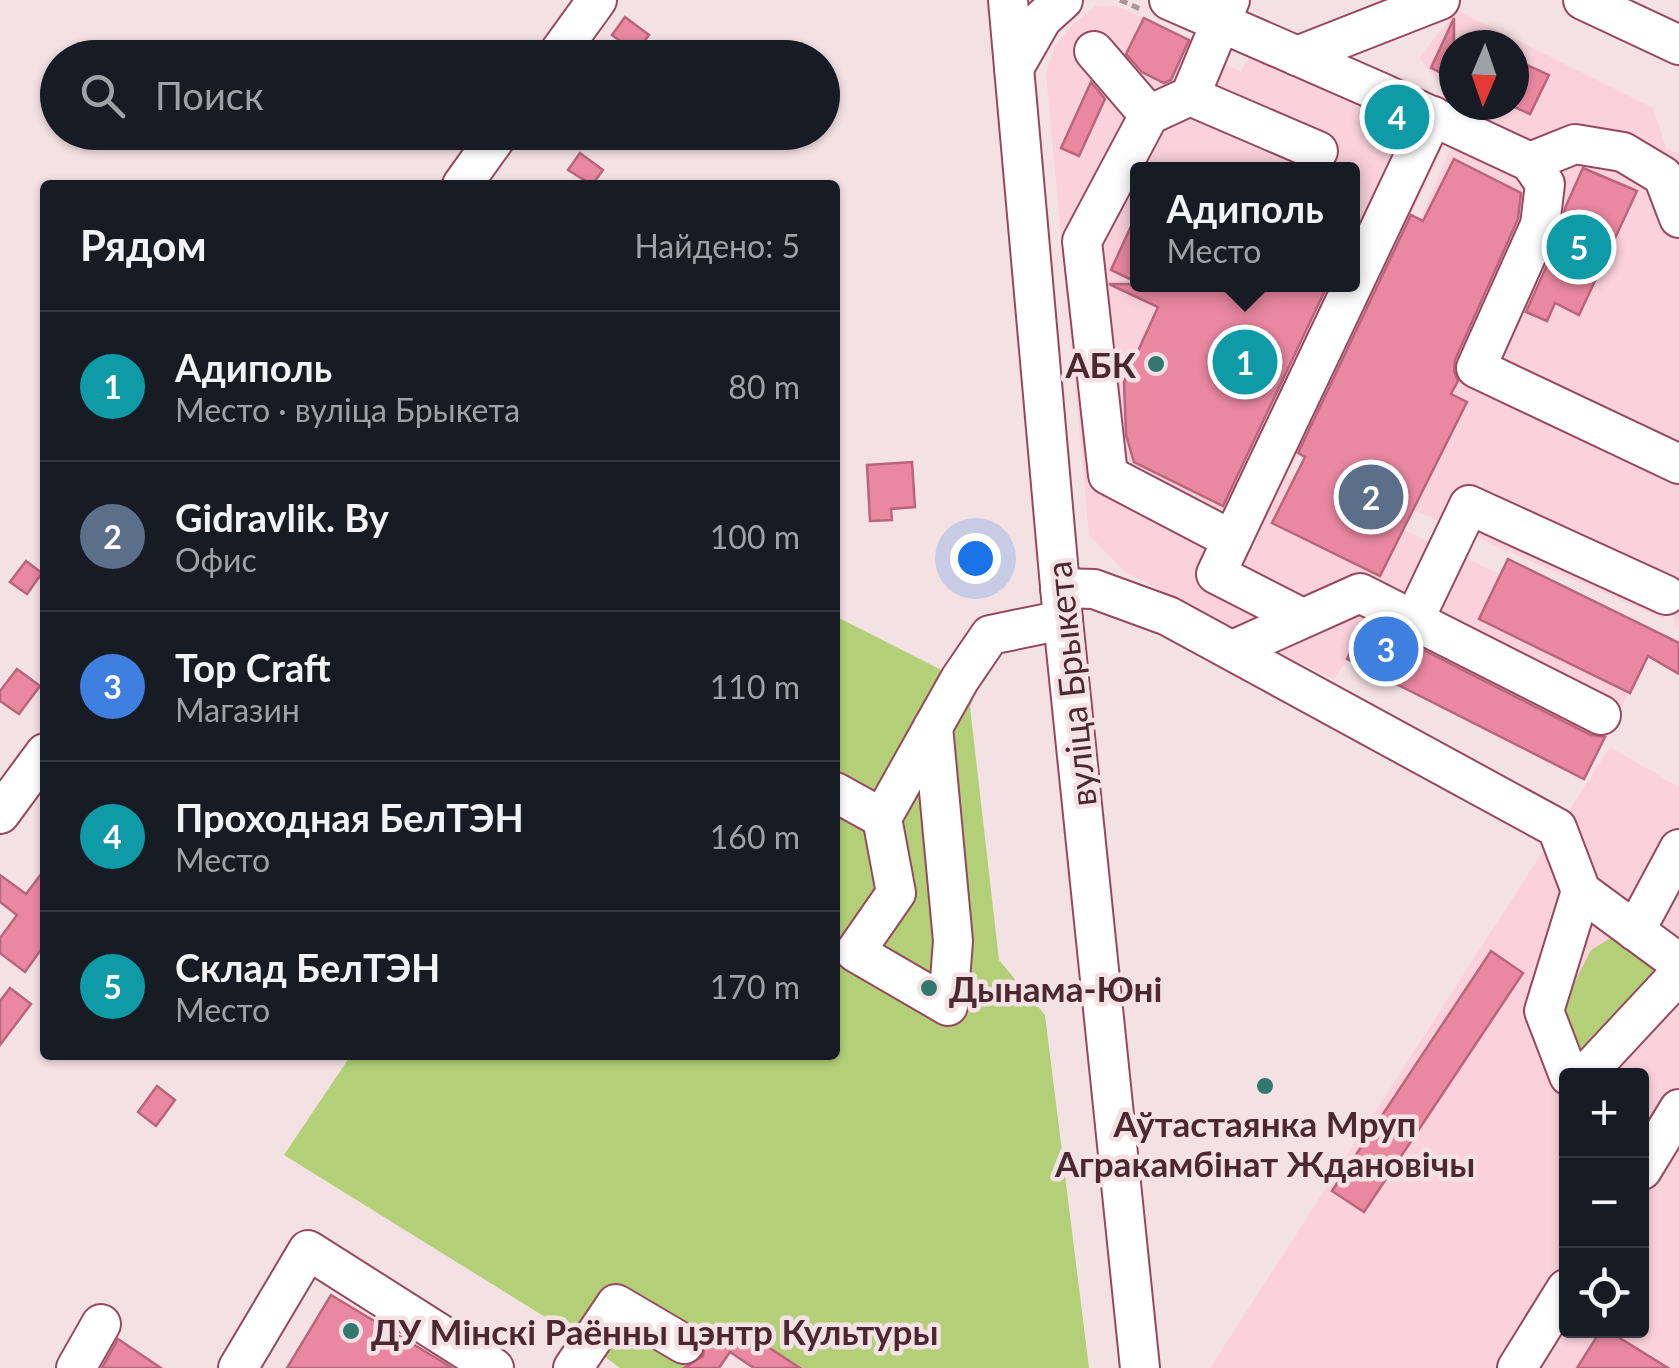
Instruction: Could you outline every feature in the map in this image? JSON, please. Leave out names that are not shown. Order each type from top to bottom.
[{"type":"street","points":[[568,40],[598,0]]},
{"type":"street","name":"вуліца Брыкета","points":[[1008,0],[1062,604],[1140,1368]]},
{"type":"street","points":[[1014,68],[1042,18],[1063,0]]},
{"type":"street","points":[[1169,0],[1225,11],[1297,56],[1530,162],[1545,184],[1540,226],[1476,368],[1679,464]]},
{"type":"street","points":[[1297,56],[1440,0]]},
{"type":"street","points":[[1583,0],[1679,45]]},
{"type":"street","points":[[1225,11],[1190,96],[1149,115],[1082,242],[1108,475],[1232,540]]},
{"type":"street","points":[[1094,51],[1149,115]]},
{"type":"street","points":[[1190,96],[1318,151]]},
{"type":"street","points":[[1360,270],[1433,116]]},
{"type":"street","points":[[1530,162],[1575,144],[1623,152],[1662,176],[1679,218]]},
{"type":"street","points":[[466,180],[487,150]]},
{"type":"street","points":[[1302,618],[1216,574],[1350,292]]},
{"type":"street","points":[[1414,620],[1469,505],[1666,595]]},
{"type":"street","points":[[933,728],[953,941],[948,1006],[855,952],[896,893],[882,818],[933,728],[990,635],[1094,589],[1168,616],[1235,649],[1557,828],[1581,891],[1679,963]]},
{"type":"street","points":[[1235,649],[1360,593],[1602,714]]},
{"type":"street","points":[[0,814],[40,760]]},
{"type":"street","points":[[840,795],[882,818]]},
{"type":"street","points":[[1635,931],[1679,849]]},
{"type":"street","points":[[1567,1068],[1544,1011],[1581,891]]},
{"type":"street","points":[[1591,1068],[1679,974]]},
{"type":"street","points":[[1649,1159],[1679,1110]]},
{"type":"street","points":[[238,1368],[308,1250],[494,1368]]},
{"type":"street","points":[[1517,1368],[1559,1300]]},
{"type":"street","points":[[574,1368],[616,1304],[684,1344]]},
{"type":"street","points":[[76,1368],[101,1324]]},
{"type":"shaded area","points":[[1095,6],[1116,6],[1190,41],[1188,46],[1241,72],[1250,55],[1372,110],[1453,126],[1287,477],[1654,644],[1584,779],[1347,660],[1334,679],[1125,572],[1089,535],[1046,74],[1054,47]]},
{"type":"shaded area","points":[[1456,10],[1496,30],[1441,30]]},
{"type":"shaded area","points":[[1439,32],[1439,82],[1419,58]]},
{"type":"shaded area","points":[[1529,46],[1653,108],[1666,148],[1679,154],[1679,623],[1675,629],[1670,589],[1664,619],[1312,466],[1463,120],[1529,120]]},
{"type":"shaded area","points":[[1610,747],[1679,787],[1679,1368],[1210,1368]]},
{"type":"green space","name":"Дынама-Юні","points":[[840,619],[977,688],[970,707],[999,960],[1045,1015],[1089,1368],[754,1368],[730,1352],[719,1368],[620,1368],[579,1338],[284,1155],[348,1060],[840,1060]]},
{"type":"green space","points":[[1614,936],[1655,963],[1653,980],[1577,1061],[1569,1044],[1563,1005],[1591,950]]},
{"type":"building","points":[[625,17],[649,35],[645,40],[619,40],[612,35]]},
{"type":"building","points":[[1144,18],[1189,40],[1171,80],[1164,83],[1142,72],[1126,54]]},
{"type":"building","points":[[1439,51],[1439,72],[1431,68]]},
{"type":"building","points":[[1529,66],[1549,75],[1529,114]]},
{"type":"building","points":[[1091,82],[1105,99],[1079,156],[1061,148]]},
{"type":"building","points":[[580,153],[603,170],[596,180],[584,180],[568,170]]},
{"type":"building","points":[[1454,159],[1521,193],[1518,219],[1455,360],[1458,381],[1451,394],[1467,402],[1380,576],[1272,523],[1305,457],[1298,453],[1411,215],[1423,221]]},
{"type":"building","points":[[1583,168],[1637,191],[1579,315],[1555,303],[1547,321],[1526,312],[1561,234],[1565,208]]},
{"type":"building","name":"АБК","points":[[1130,228],[1130,279],[1111,270]]},
{"type":"building","points":[[1109,284],[1130,284],[1130,292],[1324,292],[1223,506],[1134,462],[1126,435],[1124,382],[1158,307]]},
{"type":"building","points":[[912,462],[915,507],[891,509],[892,520],[870,521],[867,465]]},
{"type":"building","points":[[1508,559],[1679,643],[1679,674],[1648,656],[1630,693],[1479,619]]},
{"type":"building","points":[[26,561],[40,572],[27,594],[10,582]]},
{"type":"building","points":[[1366,621],[1591,735],[1605,737],[1584,779],[1347,659]]},
{"type":"building","points":[[17,669],[40,686],[19,714],[0,701],[0,691]]},
{"type":"building","points":[[0,875],[26,894],[40,876],[40,951],[25,972],[0,953],[0,938],[17,915],[0,902]]},
{"type":"building","points":[[1491,951],[1523,973],[1364,1212],[1332,1191]]},
{"type":"building","points":[[10,988],[31,1004],[0,1045],[0,1001]]},
{"type":"building","points":[[157,1086],[175,1100],[156,1126],[138,1112]]},
{"type":"building","name":"ДУ Мінскі Раённы цэнтр Культуры","points":[[331,1295],[441,1361],[452,1368],[287,1368]]},
{"type":"building","points":[[739,1328],[800,1368],[754,1368],[730,1352],[719,1368],[684,1368],[703,1356],[706,1335],[726,1348]]},
{"type":"building","points":[[1596,1338],[1620,1338],[1668,1368],[1577,1368]]},
{"type":"building","points":[[118,1339],[161,1368],[102,1368]]},
{"type":"place","name":"Проходная БелТЭН","points":[[1397,117]]},
{"type":"place","name":"Склад БелТЭН","points":[[1579,247]]},
{"type":"place","name":"Адиполь","points":[[1245,362]]},
{"type":"place","name":"АБК","points":[[1156,364]]},
{"type":"place","name":"Gidravlik. By","points":[[1371,497]]},
{"type":"place","name":"Top Craft","points":[[1386,649]]},
{"type":"place","name":"Дынама-Юні","points":[[929,988]]},
{"type":"place","name":"Аўтастаянка Мруп Агракамбінат Ждановічы","points":[[1265,1086]]},
{"type":"place","name":"ДУ Мінскі Раённы цэнтр Культуры","points":[[351,1331]]}]
